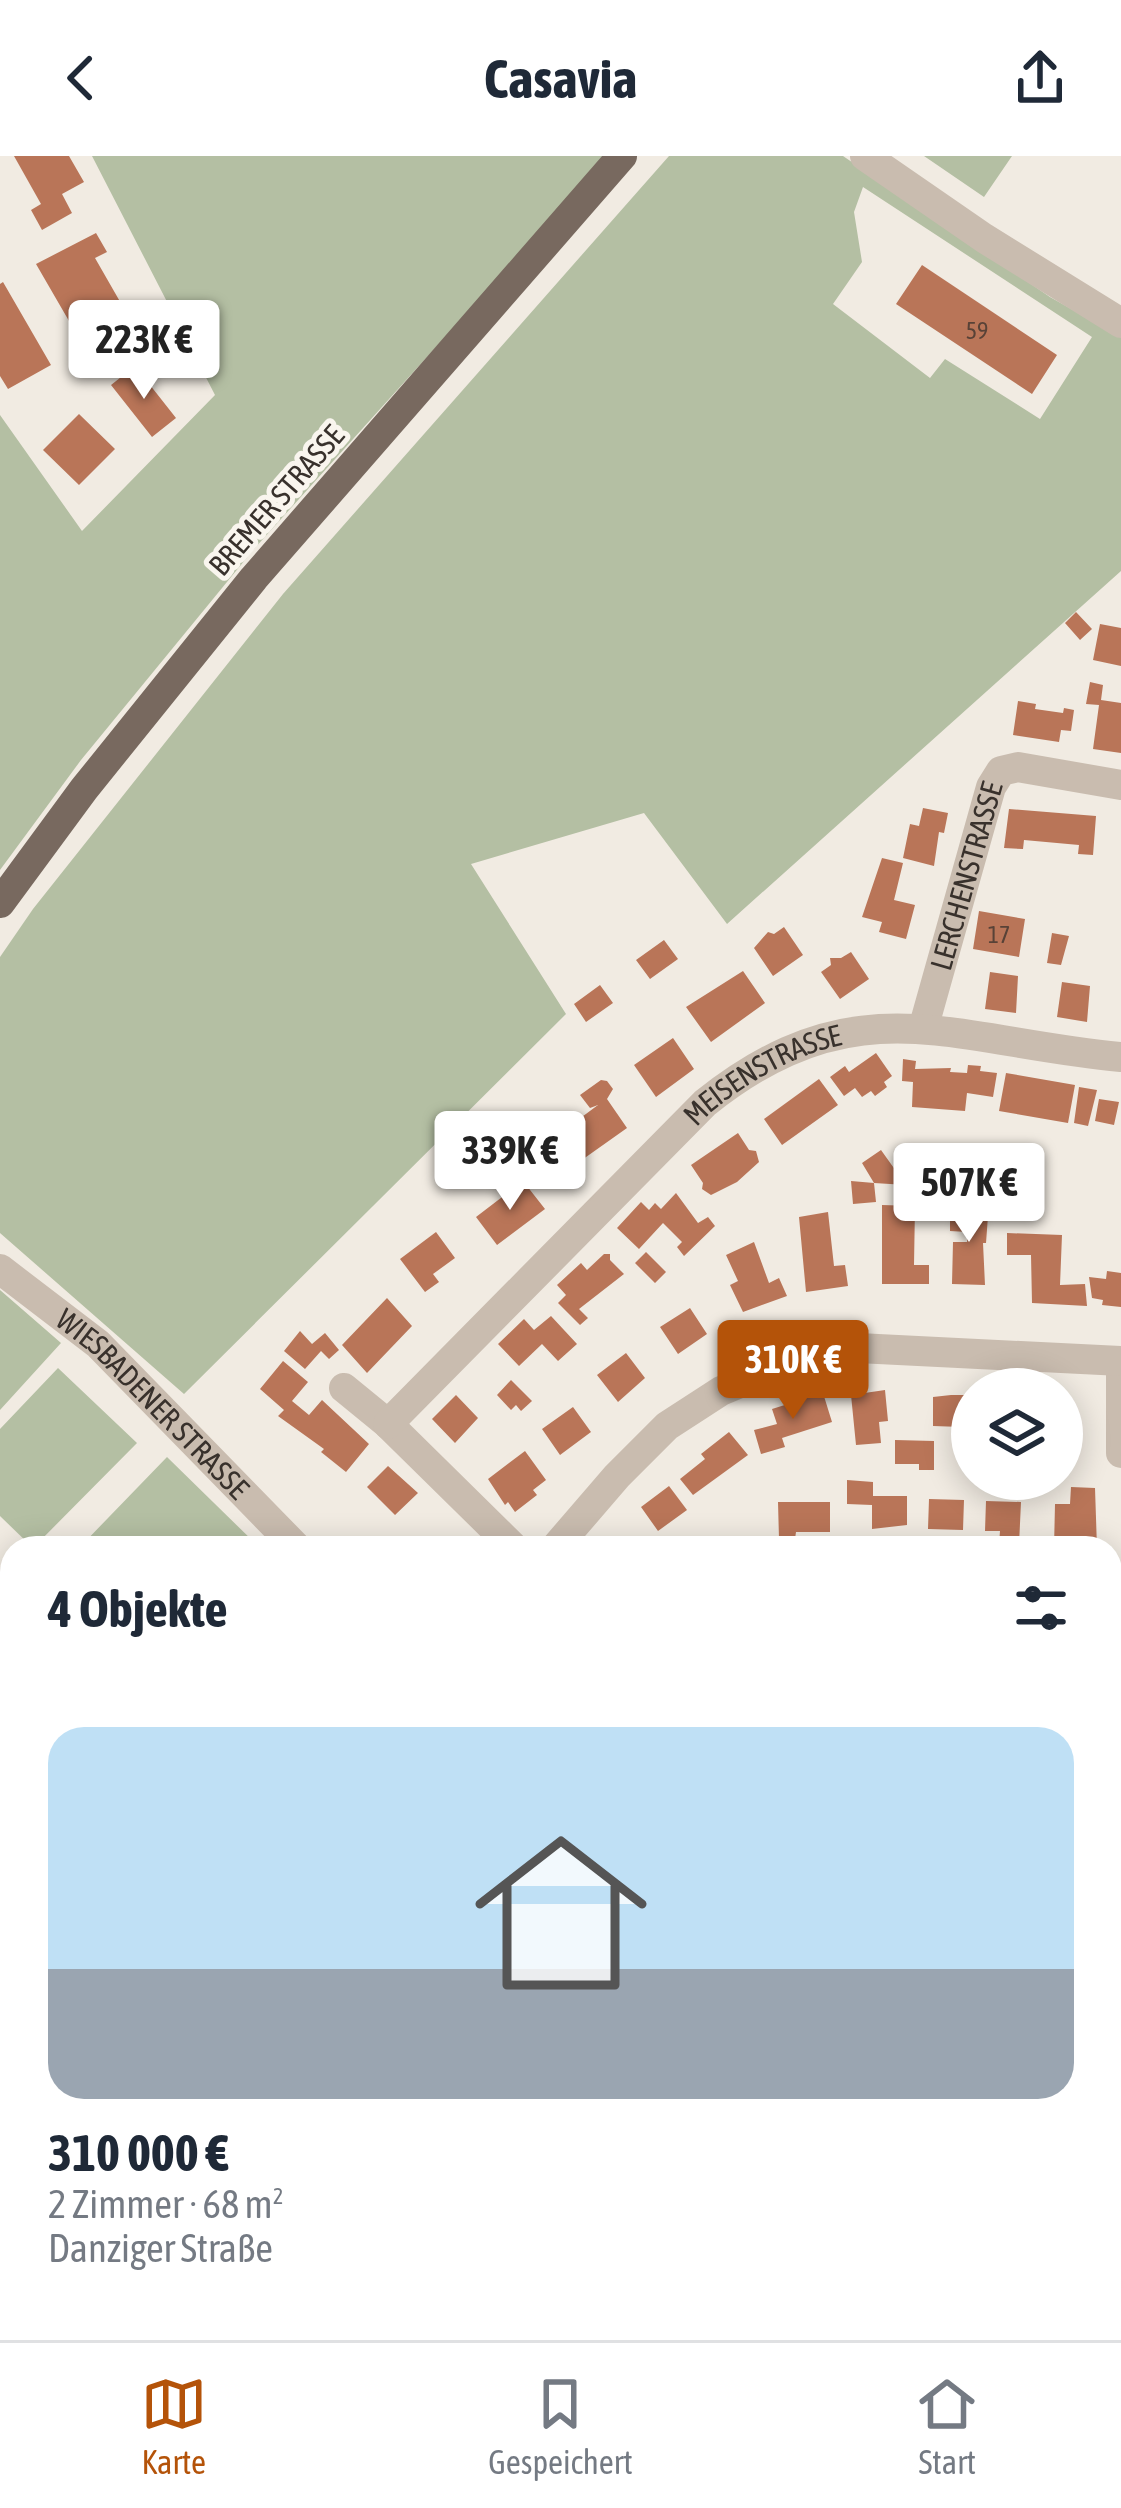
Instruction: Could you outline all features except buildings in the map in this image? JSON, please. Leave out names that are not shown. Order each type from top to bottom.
[{"type":"main road","name":"BREMER STRASSE","points":[[0,903],[84,789],[254,578],[622,156]]},
{"type":"street","points":[[865,156],[984,238],[1121,322]]},
{"type":"street","name":"LERCHENSTRASSE","points":[[922,1029],[991,787],[1000,771],[1018,766],[1121,784]]},
{"type":"street","name":"MEISENSTRASSE","points":[[388,1424],[705,1103],[742,1074],[780,1053],[827,1035],[874,1027],[922,1029],[1121,1058]]},
{"type":"street","name":"WIESBADENER STRASSE","points":[[0,1269],[98,1344],[285,1536]]},
{"type":"street","points":[[565,1536],[667,1426],[721,1390],[807,1355],[858,1348],[1121,1361]]},
{"type":"street","points":[[1121,1373],[1121,1453]]},
{"type":"street","points":[[344,1388],[388,1424],[502,1536]]},
{"type":"green space","points":[[92,156],[608,156],[254,549],[81,760],[0,870],[0,415],[82,531],[215,395]]},
{"type":"green space","points":[[669,156],[843,156],[1050,297],[1121,337],[1121,571],[727,924],[644,813],[471,864],[566,1014],[184,1394],[0,1233],[0,957],[283,594]],"holes":[[[863,187],[1092,337],[1040,419],[945,359],[930,378],[833,304],[862,262],[854,212]]]},
{"type":"green space","points":[[924,156],[1012,156],[984,197]]},
{"type":"green space","points":[[0,1290],[61,1343],[0,1410]]},
{"type":"green space","points":[[58,1368],[137,1443],[45,1536],[21,1536],[0,1516],[0,1429]]},
{"type":"green space","points":[[167,1457],[248,1536],[91,1536]]}]
